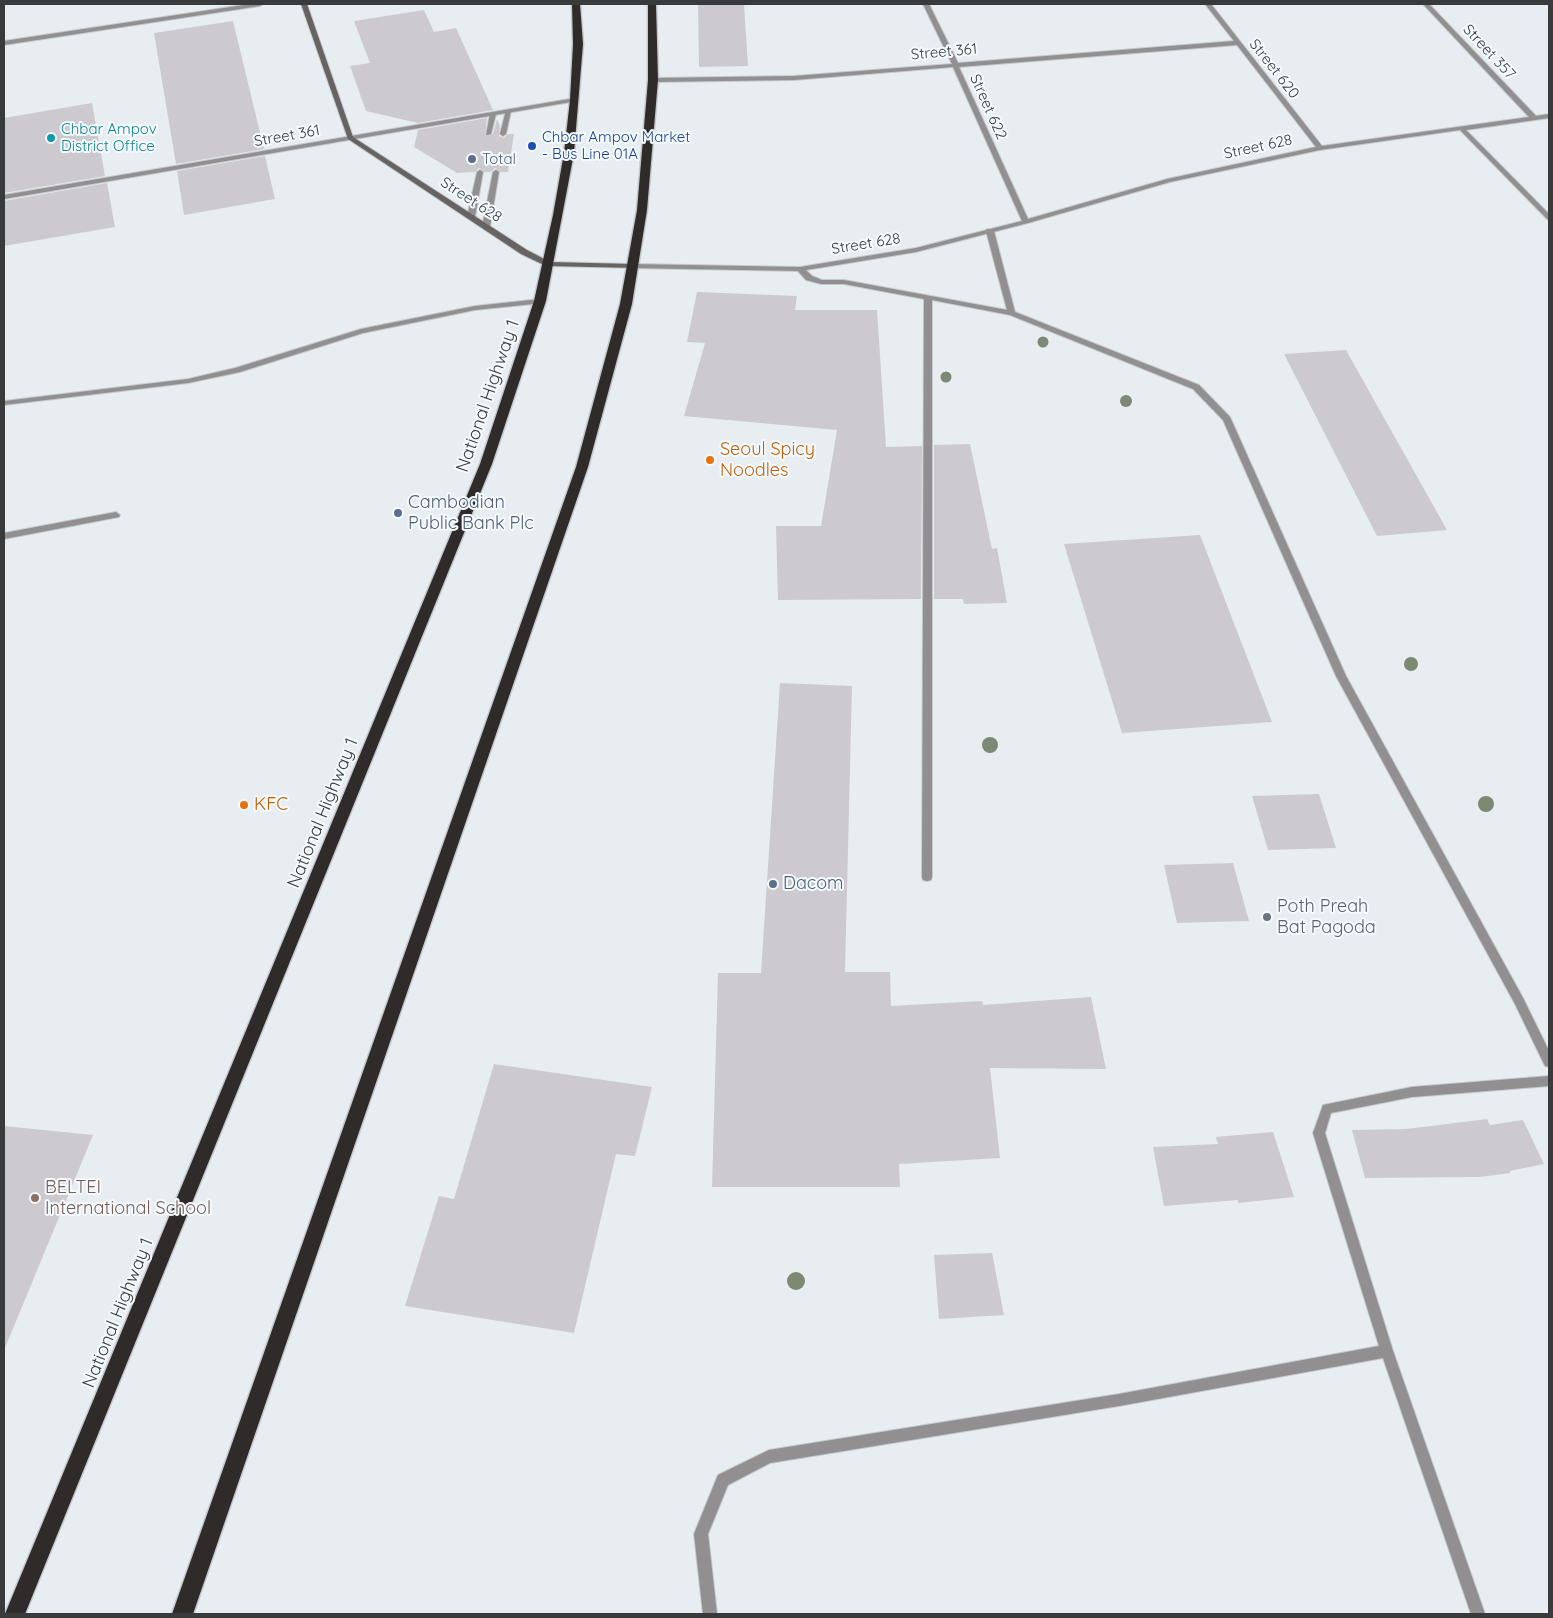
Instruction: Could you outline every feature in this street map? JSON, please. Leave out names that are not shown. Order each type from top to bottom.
[{"type":"highway","name":"National Highway 1","points":[[15,1614],[486,464],[540,302],[549,264],[569,153],[575,100],[578,44],[576,4]]},
{"type":"highway","points":[[182,1614],[582,467],[613,357],[633,266],[649,146],[653,80],[652,4]]},
{"type":"street","points":[[4,43],[260,4]]},
{"type":"street","points":[[304,4],[350,138]]},
{"type":"street","name":"Street 622","points":[[926,4],[1026,222]]},
{"type":"street","name":"Street 620","points":[[1208,4],[1320,148]]},
{"type":"street","name":"Street 357","points":[[1426,4],[1534,118]]},
{"type":"street","name":"Street 361","points":[[653,80],[794,78],[1237,43]]},
{"type":"street","name":"Street 361","points":[[4,197],[575,100]]},
{"type":"street","points":[[503,134],[508,111]]},
{"type":"street","points":[[488,134],[493,114]]},
{"type":"street","name":"Street 628","points":[[350,138],[524,252],[549,264],[800,269],[916,250],[1026,222],[1169,180],[1320,148],[1549,116]]},
{"type":"street","points":[[1461,128],[1549,218]]},
{"type":"street","points":[[471,217],[480,172]]},
{"type":"street","points":[[486,226],[496,172]]},
{"type":"street","points":[[990,231],[1012,313]]},
{"type":"street","points":[[800,269],[809,278],[821,282],[844,282],[1012,313],[1196,387],[1227,419],[1341,676],[1519,1001],[1549,1062]]},
{"type":"street","points":[[927,877],[928,298]]},
{"type":"street","points":[[4,403],[188,381],[237,370],[361,331],[475,308],[540,302]]},
{"type":"street","points":[[4,536],[116,514]]},
{"type":"street","points":[[1478,1614],[1388,1351],[1319,1133],[1327,1109],[1412,1092],[1549,1081]]},
{"type":"street","points":[[710,1614],[702,1534],[722,1480],[770,1457],[1119,1400],[1388,1351]]},
{"type":"building","points":[[698,4],[744,4],[748,66],[699,67]]},
{"type":"building","points":[[424,10],[434,32],[456,28],[493,110],[418,123],[366,111],[350,66],[370,63],[354,21]]},
{"type":"building","points":[[233,21],[264,149],[176,164],[154,33]]},
{"type":"building","name":"Chbar Ampov District Office","points":[[92,103],[105,176],[4,193],[4,118]]},
{"type":"building","name":"Total","points":[[487,118],[485,136],[493,134],[497,119],[500,126],[499,136],[504,138],[508,134],[514,134],[508,172],[501,172],[495,168],[491,172],[485,172],[479,168],[475,172],[457,173],[414,147],[418,130]]},
{"type":"building","points":[[265,156],[275,199],[184,215],[177,171]]},
{"type":"building","points":[[107,183],[115,227],[4,246],[4,201]]},
{"type":"building","points":[[697,292],[797,296],[795,310],[877,310],[886,447],[922,446],[921,599],[778,600],[776,526],[821,526],[837,430],[684,416],[705,343],[687,342]]},
{"type":"building","points":[[1346,350],[1447,530],[1377,536],[1284,354]]},
{"type":"building","points":[[970,444],[992,549],[997,548],[1007,603],[964,604],[963,599],[934,599],[934,445]]},
{"type":"building","points":[[1200,535],[1272,722],[1122,733],[1064,544]]},
{"type":"building","points":[[780,683],[852,686],[845,972],[890,972],[891,1006],[982,1001],[983,1005],[1091,997],[1106,1069],[990,1068],[1000,1158],[899,1164],[900,1187],[712,1187],[718,973],[761,973]]},
{"type":"building","points":[[1319,794],[1336,848],[1268,850],[1252,796]]},
{"type":"building","points":[[1233,863],[1249,921],[1177,923],[1164,865]]},
{"type":"building","points":[[494,1064],[652,1087],[635,1156],[616,1154],[574,1333],[405,1306],[439,1196],[454,1199]]},
{"type":"building","points":[[1487,1119],[1490,1125],[1523,1120],[1544,1164],[1510,1171],[1510,1173],[1480,1177],[1365,1178],[1352,1130],[1406,1129]]},
{"type":"building","name":"BELTEI International School","points":[[4,1126],[93,1135],[5,1348],[4,1347]]},
{"type":"building","points":[[1273,1132],[1294,1197],[1238,1203],[1238,1200],[1164,1206],[1153,1147],[1218,1144],[1216,1137]]},
{"type":"building","points":[[992,1253],[1004,1315],[939,1319],[934,1255]]},
{"type":"place","name":"Chbar Ampov District Office","points":[[51,138]]},
{"type":"place","name":"Chbar Ampov Market - Bus Line 01A","points":[[532,146]]},
{"type":"place","name":"Total","points":[[472,159]]},
{"type":"place","name":"Seoul Spicy Noodles","points":[[710,460]]},
{"type":"place","name":"Cambodian Public Bank Plc","points":[[398,513]]},
{"type":"place","name":"KFC","points":[[244,805]]},
{"type":"place","name":"Dacom","points":[[773,884]]},
{"type":"place","name":"Poth Preah Bat Pagoda","points":[[1267,917]]},
{"type":"place","name":"BELTEI International School","points":[[35,1198]]}]
